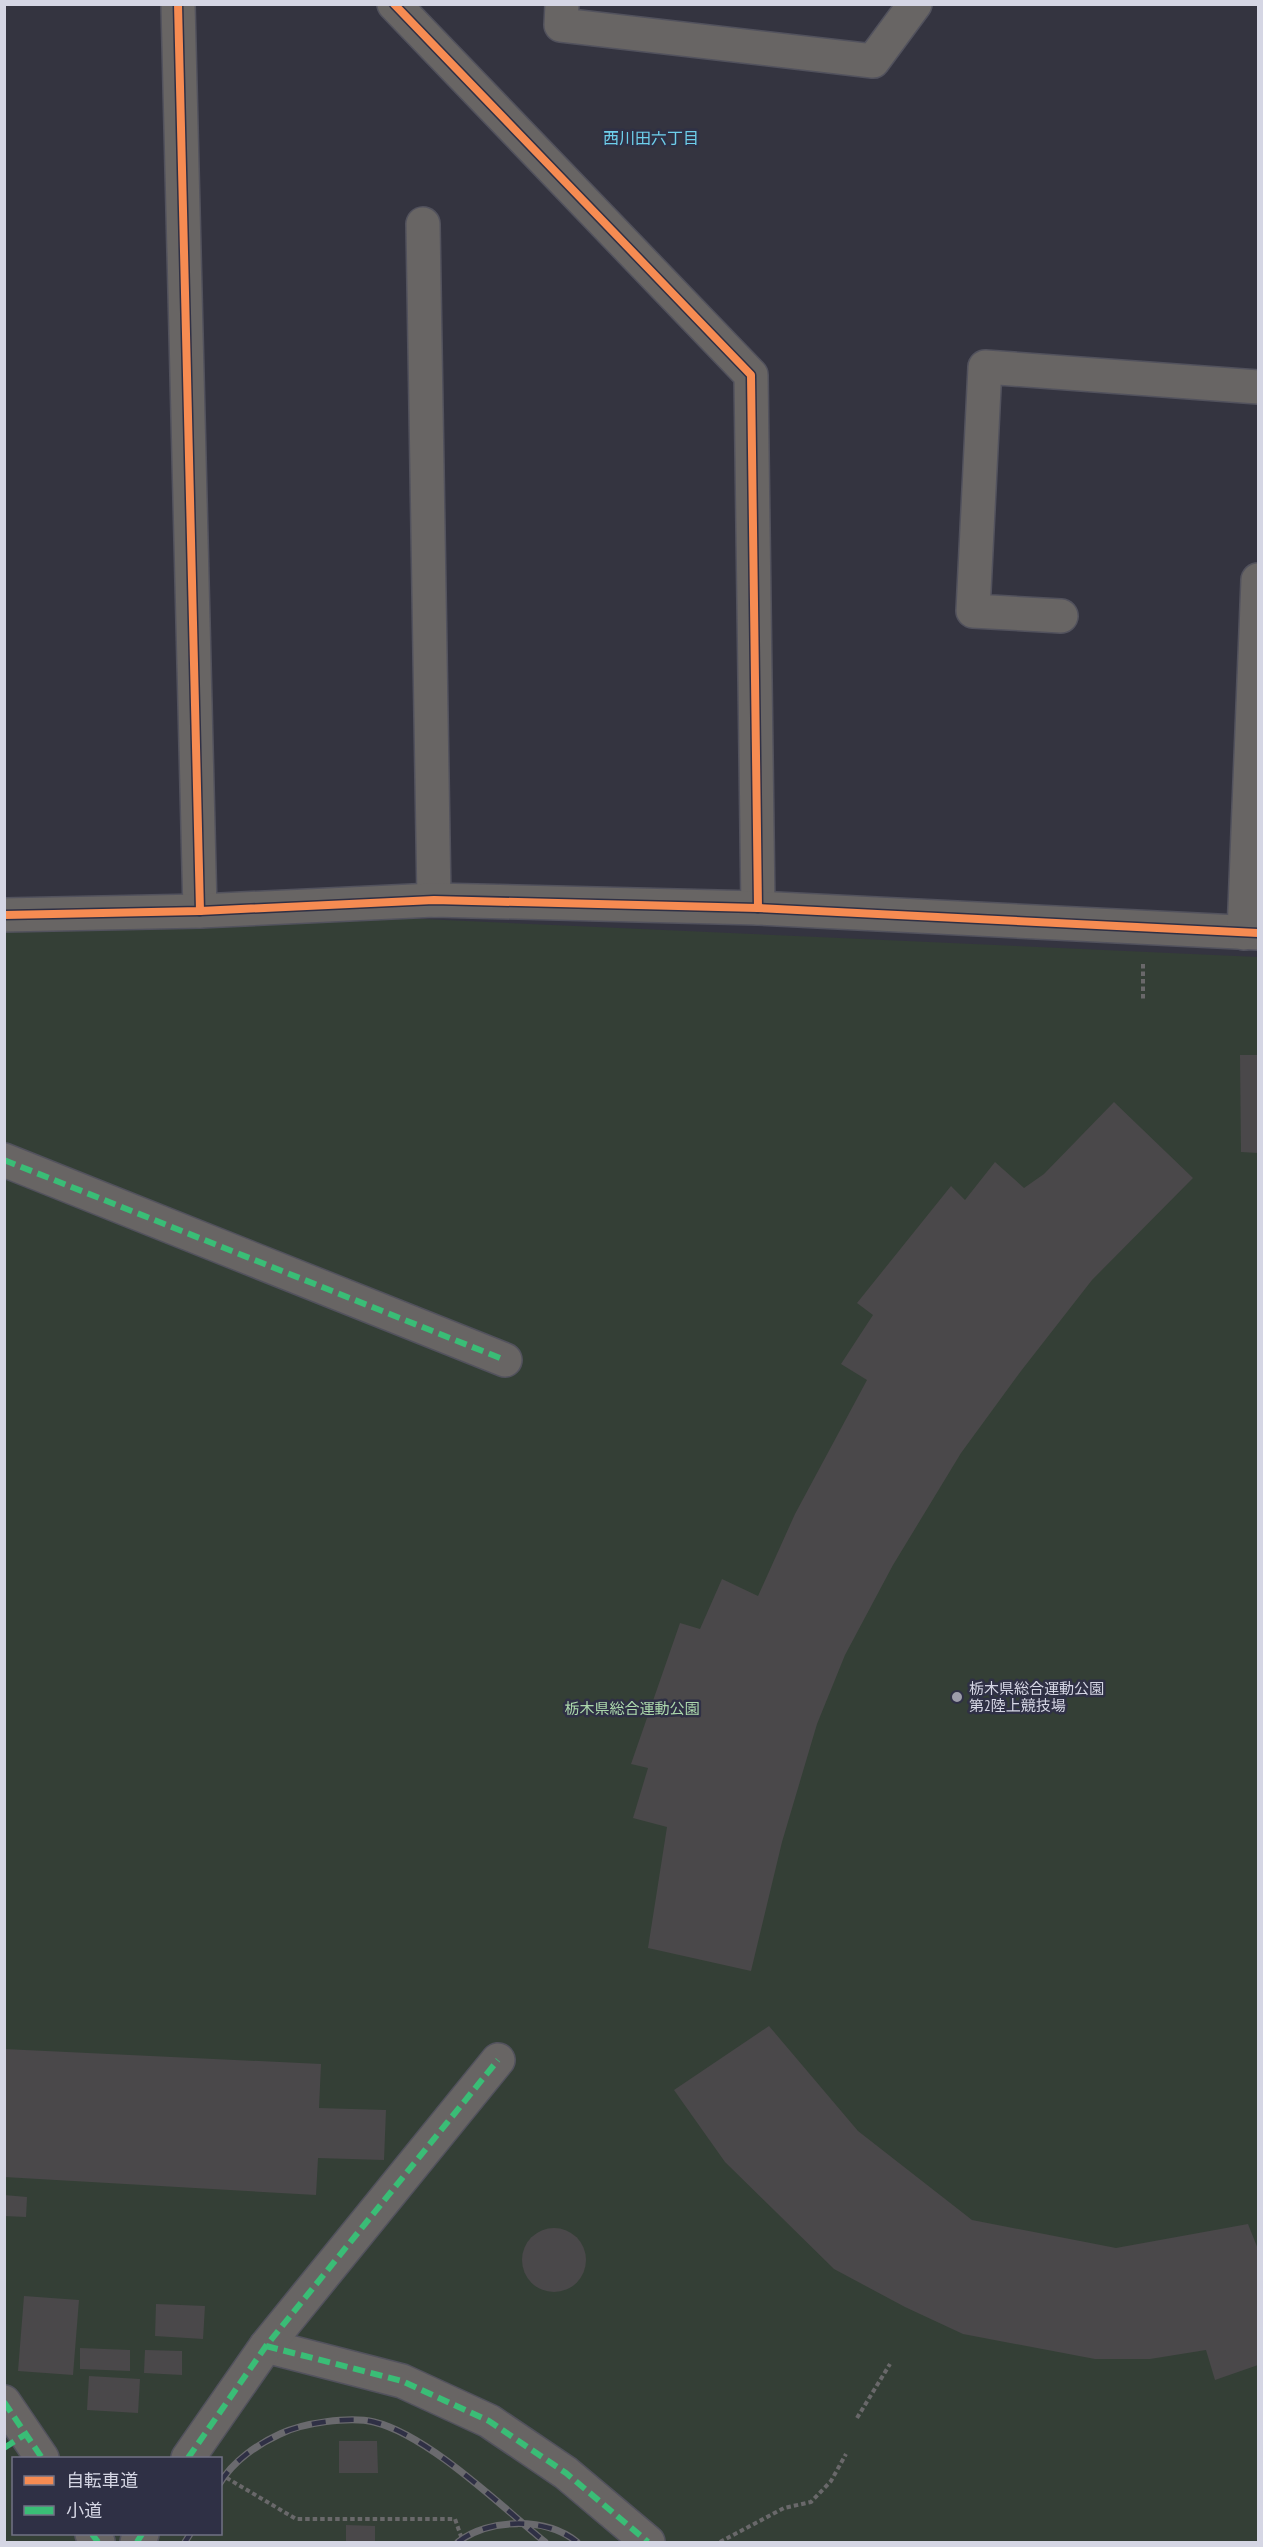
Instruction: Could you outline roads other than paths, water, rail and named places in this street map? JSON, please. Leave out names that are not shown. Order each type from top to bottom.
[{"type":"street","points":[[178,4],[200,911]]},
{"type":"street","points":[[394,4],[751,375],[758,908]]},
{"type":"street","points":[[562,4],[561,25],[873,61],[915,4]]},
{"type":"street","points":[[423,224],[434,900]]},
{"type":"street","points":[[1061,616],[973,611],[985,367],[1258,387]]},
{"type":"street","points":[[4,915],[200,911],[434,900],[758,908],[1251,933],[1258,580]]},
{"type":"street","points":[[4,1160],[505,1360]]},
{"type":"street","points":[[189,2457],[266,2346],[498,2060]]},
{"type":"street","points":[[266,2346],[402,2381],[489,2421],[566,2473],[648,2542]]},
{"type":"street","points":[[4,2402],[41,2457]]},
{"type":"railway","points":[[222,2480],[247,2454],[289,2430],[340,2420],[364,2420],[395,2429],[440,2456],[545,2542]]},
{"type":"railway","points":[[458,2542],[485,2528],[517,2524],[550,2528],[577,2542]]},
{"type":"railway","points":[[185,2542],[189,2535]]},
{"type":"place","name":"栃木県総合運動公園 第2陸上競技場","points":[[957,1697]]},
{"type":"district","name":"西川田六丁目","points":[[651,138]]},
{"type":"park label","name":"栃木県総合運動公園","points":[[632,1708]]}]
